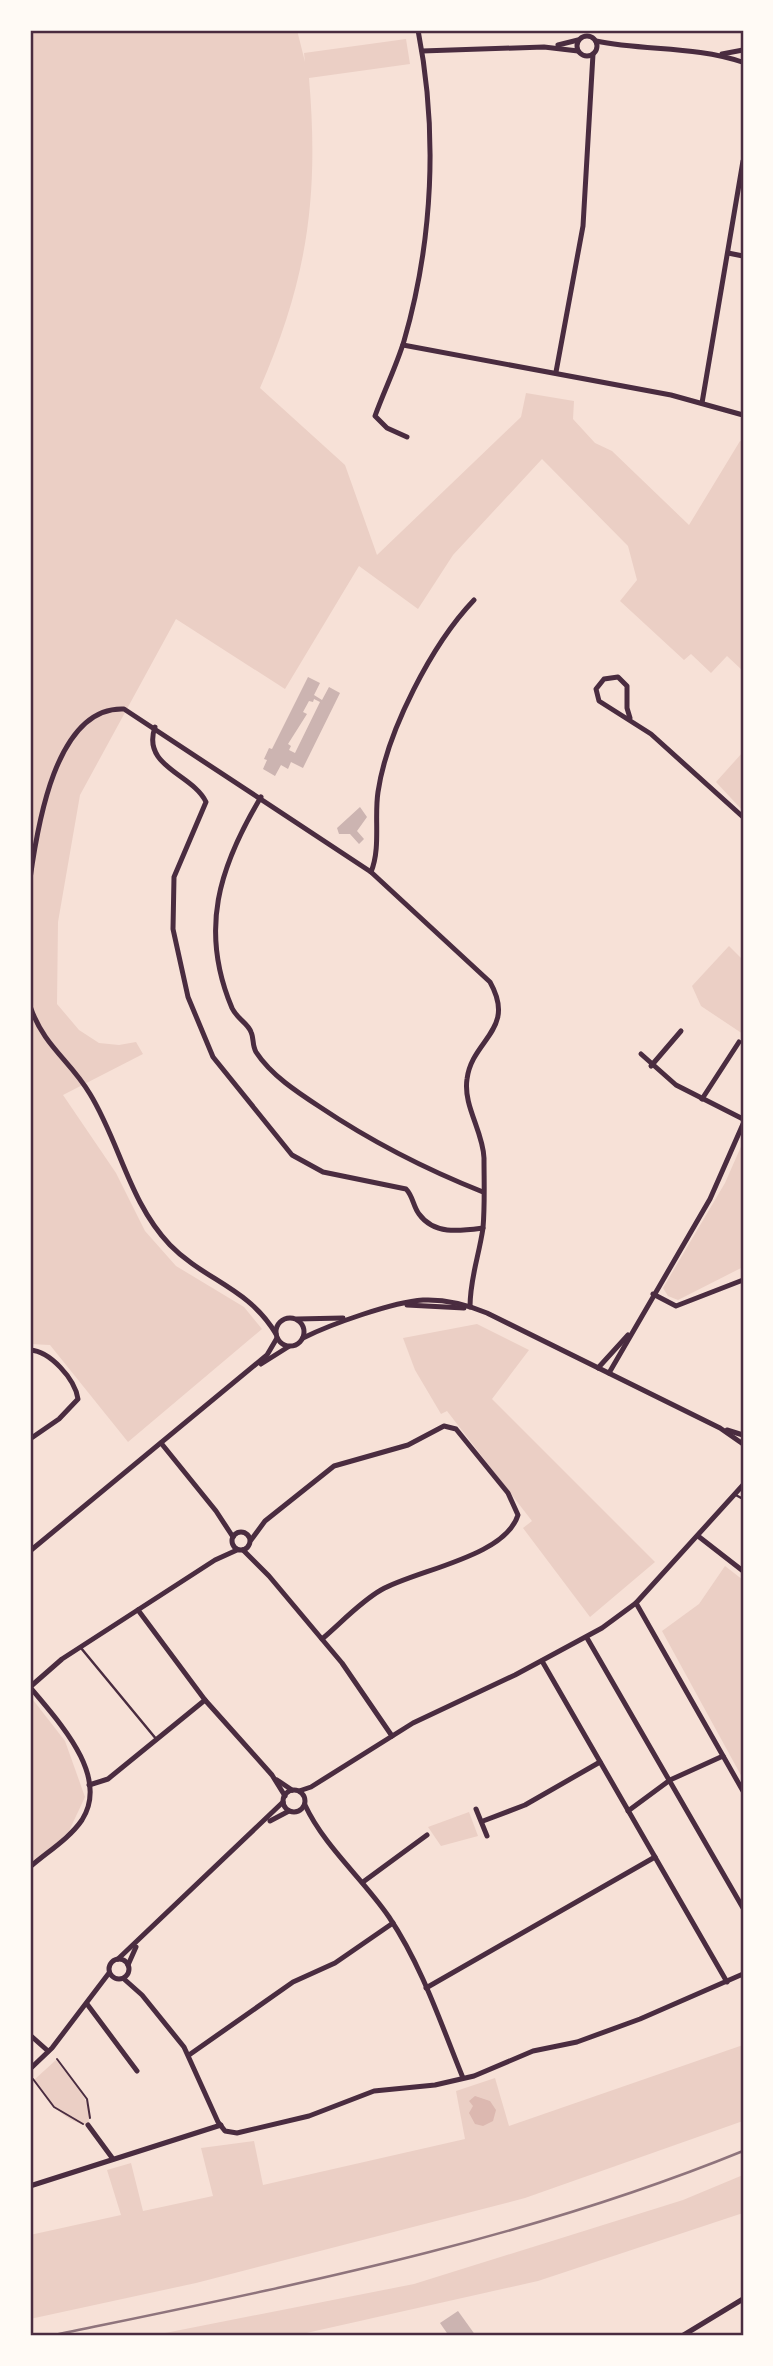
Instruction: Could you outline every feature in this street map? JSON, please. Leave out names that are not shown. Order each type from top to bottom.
[{"type":"street","points":[[407,437],[387,428],[374,416],[403,345],[425,247],[429,128],[418,30]]},
{"type":"street","points":[[556,372],[583,226],[595,39],[591,30]]},
{"type":"street","points":[[544,47],[581,36],[621,47],[716,54],[743,62],[743,50],[716,54]]},
{"type":"street","points":[[581,36],[580,53],[590,85]]},
{"type":"street","points":[[422,51],[544,47],[580,53],[621,47]]},
{"type":"street","points":[[702,402],[743,161]]},
{"type":"street","points":[[728,253],[743,256]]},
{"type":"street","points":[[403,345],[556,372],[702,402],[743,415]]},
{"type":"street","points":[[371,872],[376,860],[377,794],[386,760],[426,665],[454,622],[474,600]]},
{"type":"street","points":[[630,718],[626,708],[627,686],[618,677],[604,679],[596,689],[599,701],[630,718],[743,817]]},
{"type":"street","points":[[30,879],[48,791],[60,761],[80,729],[100,714],[116,709],[132,712],[371,872],[490,982],[495,991],[498,1022],[471,1066],[467,1082],[467,1094],[483,1146],[484,1192],[482,1228],[471,1274],[470,1307]]},
{"type":"street","points":[[155,727],[152,739],[160,762],[194,786],[206,802],[173,881],[173,929],[176,952],[192,1009],[221,1070],[283,1147],[306,1164],[331,1174],[406,1189],[419,1214],[434,1227],[458,1232],[482,1228]]},
{"type":"street","points":[[261,797],[232,848],[214,923],[216,954],[223,986],[235,1015],[252,1034],[254,1049],[288,1085],[373,1142],[425,1169],[484,1192]]},
{"type":"street","points":[[30,1006],[49,1045],[89,1093],[128,1178],[161,1234],[183,1256],[248,1299],[276,1336],[289,1347]]},
{"type":"street","points":[[651,1066],[681,1031]]},
{"type":"street","points":[[702,1099],[739,1042]]},
{"type":"street","points":[[609,1373],[710,1199],[743,1122],[676,1085],[651,1066],[641,1054]]},
{"type":"street","points":[[653,1294],[676,1306],[743,1280]]},
{"type":"street","points":[[238,1380],[289,1347],[298,1345],[303,1338],[330,1325],[404,1305],[470,1307],[720,1428],[743,1436]]},
{"type":"street","points":[[30,1551],[267,1355],[281,1321],[294,1318],[360,1317]]},
{"type":"street","points":[[294,1318],[302,1324],[303,1338]]},
{"type":"street","points":[[598,1368],[631,1332]]},
{"type":"street","points":[[30,1350],[44,1352],[49,1356],[74,1387],[78,1399],[59,1419],[30,1439]]},
{"type":"street","points":[[215,1560],[242,1532],[265,1521],[334,1466],[408,1445],[444,1426],[456,1429],[514,1503],[518,1516],[515,1524],[480,1551],[380,1590],[322,1639]]},
{"type":"street","points":[[720,1428],[743,1444]]},
{"type":"street","points":[[161,1443],[216,1511],[240,1550],[269,1576],[363,1689],[392,1736]]},
{"type":"street","points":[[30,2069],[88,2004],[109,1973],[111,1963],[261,1826],[284,1799],[326,1777],[392,1736],[587,1638],[636,1603],[743,1483]]},
{"type":"street","points":[[216,1511],[242,1532],[269,1576]]},
{"type":"street","points":[[30,1867],[71,1833],[83,1818],[89,1802],[89,1785],[71,1739],[30,1687],[80,1648],[138,1610],[215,1560],[250,1543],[265,1521]]},
{"type":"street","points":[[698,1536],[743,1571]]},
{"type":"street","points":[[636,1603],[743,1791]]},
{"type":"street","points":[[138,1610],[205,1700],[272,1775],[295,1791],[305,1803],[318,1828],[393,1923],[426,1987],[463,2078]]},
{"type":"street","points":[[587,1638],[743,1908]]},
{"type":"street","points":[[542,1661],[727,1982]]},
{"type":"street","points":[[89,1785],[108,1779],[205,1700]]},
{"type":"street","points":[[628,1811],[670,1780],[723,1756]]},
{"type":"street","points":[[483,1821],[524,1805],[600,1762]]},
{"type":"street","points":[[272,1775],[293,1811],[318,1828]]},
{"type":"street","points":[[261,1826],[305,1803],[326,1777]]},
{"type":"street","points":[[476,1809],[487,1836]]},
{"type":"street","points":[[363,1882],[427,1835]]},
{"type":"street","points":[[426,1987],[655,1857]]},
{"type":"street","points":[[189,2055],[293,1982],[335,1963],[393,1923]]},
{"type":"street","points":[[141,1938],[128,1965],[129,1972],[142,1995],[189,2055],[223,2128]]},
{"type":"street","points":[[118,1959],[128,1965]]},
{"type":"street","points":[[124,1979],[129,1972]]},
{"type":"street","points":[[109,1973],[115,1979]]},
{"type":"street","points":[[30,2186],[223,2128],[237,2133],[309,2116],[374,2091],[435,2085],[463,2078],[499,2067],[533,2051],[577,2042],[640,2019],[743,1974]]},
{"type":"street","points":[[98,1990],[115,1979],[124,1979],[142,1995]]},
{"type":"street","points":[[88,2004],[137,2071]]},
{"type":"street","points":[[30,2035],[48,2051]]},
{"type":"street","points":[[88,2125],[113,2159]]},
{"type":"street","points":[[682,2336],[743,2298]]},
{"type":"lane","points":[[734,1494],[743,1499]]},
{"type":"lane","points":[[80,1648],[157,1740]]},
{"type":"path","points":[[33,2079],[54,2107],[78,2124],[88,2125],[90,2115],[87,2099],[57,2059]]},
{"type":"shaded area","points":[[30,30],[297,30],[305,62],[304,53],[406,39],[410,64],[309,78],[312,161],[306,236],[289,310],[260,388],[345,465],[377,555],[521,417],[526,393],[574,401],[573,419],[595,443],[612,451],[689,525],[740,441],[743,442],[743,671],[727,656],[711,673],[691,654],[684,660],[620,601],[637,580],[628,546],[542,459],[453,555],[418,609],[359,566],[285,689],[176,619],[80,795],[58,922],[57,1004],[79,1030],[99,1043],[119,1045],[136,1042],[143,1054],[63,1095],[116,1173],[145,1231],[176,1266],[244,1307],[262,1329],[128,1442],[50,1345],[30,1344]]},
{"type":"shaded area","points":[[743,752],[743,811],[716,782]]},
{"type":"shaded area","points":[[729,946],[743,960],[743,1034],[701,1006],[692,986]]},
{"type":"shaded area","points":[[743,1142],[743,1267],[678,1300],[668,1296],[663,1288],[725,1183]]},
{"type":"shaded area","points":[[477,1324],[529,1350],[492,1399],[655,1562],[590,1617],[523,1528],[532,1521],[447,1411],[441,1414],[415,1370],[403,1338]]},
{"type":"shaded area","points":[[725,1566],[743,1580],[743,1779],[662,1631],[699,1604]]},
{"type":"shaded area","points":[[30,1696],[65,1741],[85,1797],[69,1831],[30,1869]]},
{"type":"shaded area","points":[[469,1812],[478,1836],[441,1846],[428,1827]]},
{"type":"shaded area","points":[[743,2045],[743,2121],[525,2198],[196,2283],[30,2319],[30,2235],[121,2215],[107,2170],[131,2163],[143,2211],[213,2196],[201,2148],[254,2141],[263,2185],[465,2139],[456,2091],[495,2078],[509,2126]]},
{"type":"shaded area","points":[[56,2060],[85,2098],[88,2125],[63,2114],[50,2102],[34,2080]]},
{"type":"shaded area","points":[[475,2096],[490,2101],[496,2110],[493,2121],[483,2126],[475,2124],[469,2113],[473,2106],[469,2101]]},
{"type":"shaded area","points":[[743,2175],[743,2213],[538,2281],[293,2336],[150,2336],[414,2284],[683,2200]]},
{"type":"building","points":[[308,677],[320,683],[314,695],[322,700],[329,687],[340,693],[303,768],[291,762],[288,769],[281,765],[275,776],[263,769],[267,760],[264,759],[269,748],[272,749]],"holes":[[[314,699],[320,702],[295,753],[289,750],[291,746],[288,744],[307,714],[303,712],[309,701],[313,702]]]},
{"type":"building","points":[[360,807],[367,817],[357,831],[364,839],[359,844],[350,834],[339,834],[337,828]]},
{"type":"building","points":[[458,2311],[476,2336],[449,2336],[440,2323]]},
{"type":"railway","points":[[50,2336],[314,2280],[488,2237],[659,2183],[743,2151]]}]
